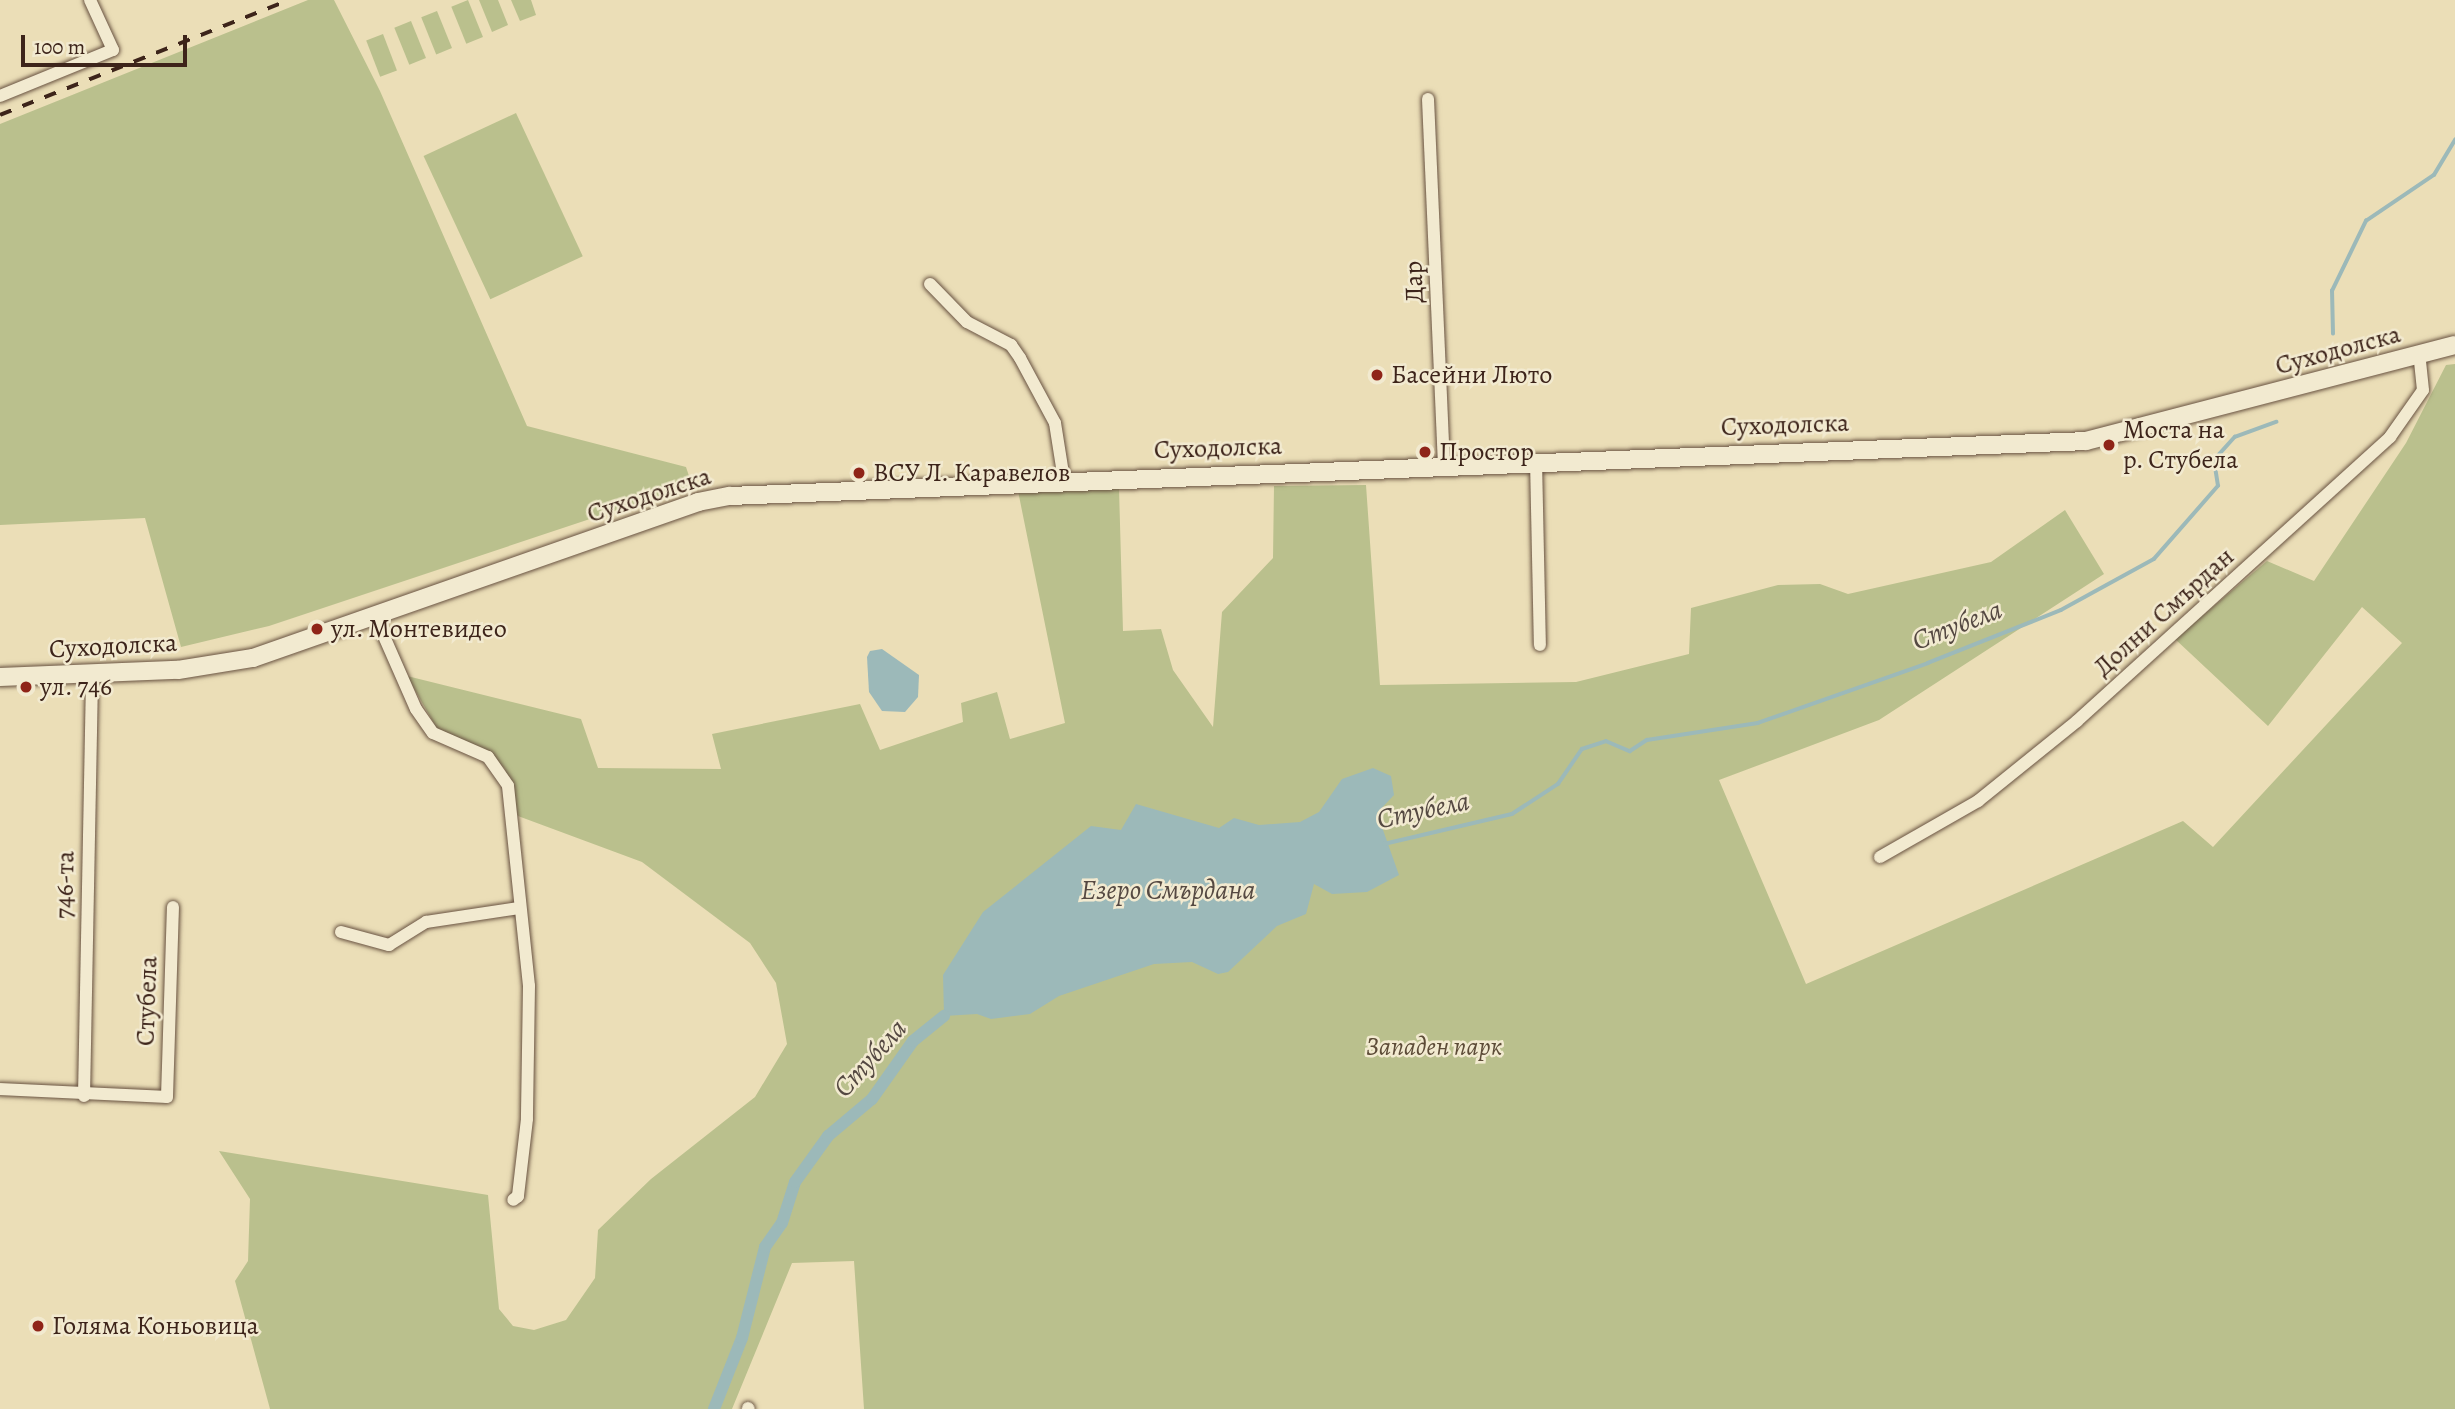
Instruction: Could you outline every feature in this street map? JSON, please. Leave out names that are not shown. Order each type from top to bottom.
[{"type":"street","points":[[0,96],[113,50],[90,0]]},
{"type":"street","name":"Дар","points":[[1427,99],[1444,464]]},
{"type":"street","points":[[930,284],[967,322],[1011,345],[1020,358],[1055,423],[1064,480]]},
{"type":"street","name":"Суходолска","points":[[0,677],[92,675],[230,663],[284,650],[698,502],[787,491],[1536,460],[2086,441],[2455,345]]},
{"type":"street","name":"Долни Смърдан","points":[[1880,857],[1978,801],[2077,722],[2390,437],[2423,390],[2419,354]]},
{"type":"street","points":[[1536,460],[1540,645]]},
{"type":"street","points":[[376,618],[416,709],[433,733],[488,757],[502,772],[511,807],[519,908],[529,986],[527,1119],[518,1196],[513,1200]]},
{"type":"street","name":"746-та","points":[[83,1096],[92,675]]},
{"type":"street","name":"Стубела","points":[[83,1096],[167,1097],[173,907]]},
{"type":"street","points":[[341,932],[389,945],[426,922],[519,908]]},
{"type":"street","points":[[0,1089],[83,1096]]},
{"type":"green space","points":[[308,0],[334,0],[380,91],[527,426],[686,467],[692,485],[269,626],[181,647],[145,518],[0,525],[0,124]]},
{"type":"green space","points":[[468,0],[483,37],[466,44],[451,7]]},
{"type":"green space","points":[[479,0],[498,0],[508,25],[492,32]]},
{"type":"green space","points":[[511,0],[531,0],[536,15],[520,21]]},
{"type":"green space","points":[[437,11],[452,48],[436,54],[421,17]]},
{"type":"green space","points":[[411,21],[426,58],[409,65],[394,28]]},
{"type":"green space","points":[[383,34],[397,70],[380,77],[366,40]]},
{"type":"green space","points":[[516,113],[583,256],[490,299],[424,156]]},
{"type":"green space","name":"Западен парк","points":[[2455,364],[2455,1409],[864,1409],[854,1261],[792,1263],[732,1409],[270,1409],[235,1281],[248,1261],[250,1199],[219,1151],[488,1195],[499,1309],[513,1326],[534,1330],[566,1320],[595,1278],[598,1230],[651,1179],[755,1097],[787,1044],[776,983],[750,943],[642,862],[518,816],[505,769],[490,754],[440,734],[407,676],[581,719],[598,768],[721,769],[712,734],[860,704],[880,750],[963,722],[961,703],[997,692],[1010,739],[1065,723],[1018,491],[1119,488],[1123,631],[1161,629],[1173,670],[1213,727],[1222,612],[1273,558],[1274,486],[1366,485],[1380,685],[1576,682],[1689,654],[1691,608],[1778,585],[1820,584],[1848,594],[1991,562],[2065,510],[2104,574],[1879,720],[1719,780],[1806,984],[2183,821],[2213,847],[2402,643],[2362,607],[2268,726],[2175,639],[2267,561],[2314,581],[2406,443],[2446,365]]},
{"type":"water","points":[[882,649],[919,675],[918,697],[905,712],[882,711],[869,692],[867,657],[870,651]]},
{"type":"water","name":"Езеро Смърдана","points":[[1373,768],[1391,776],[1394,795],[1377,813],[1399,875],[1367,892],[1332,894],[1314,884],[1306,914],[1277,926],[1228,972],[1218,974],[1192,962],[1154,964],[1059,996],[1030,1014],[991,1019],[977,1014],[944,1016],[943,975],[983,912],[1091,826],[1121,830],[1136,804],[1219,828],[1234,818],[1259,825],[1300,822],[1319,812],[1342,779]]},
{"type":"waterway","name":"Стубела","points":[[2333,334],[2332,291],[2366,221],[2434,175],[2455,140]]},
{"type":"waterway","name":"Стубела","points":[[1384,844],[1512,814],[1558,784],[1582,749],[1606,741],[1630,751],[1647,740],[1758,723],[1928,663],[2061,610],[2154,559],[2218,486],[2214,460],[2235,437],[2276,422]]},
{"type":"waterway","name":"Стубела","points":[[714,1409],[742,1338],[765,1247],[782,1223],[795,1182],[828,1136],[872,1099],[913,1041],[944,1016]]},
{"type":"railway","points":[[0,115],[289,0]]},
{"type":"place","name":"Басейни Люто","points":[[1377,375]]},
{"type":"place","name":"Моста на р. Стубела","points":[[2109,445]]},
{"type":"place","name":"Простор","points":[[1425,452]]},
{"type":"place","name":"ВСУ Л. Каравелов","points":[[859,473]]},
{"type":"place","name":"ул. Монтевидео","points":[[317,629]]},
{"type":"place","name":"ул. 746","points":[[26,687]]},
{"type":"place","name":"Голяма Коньовица","points":[[38,1326]]}]
